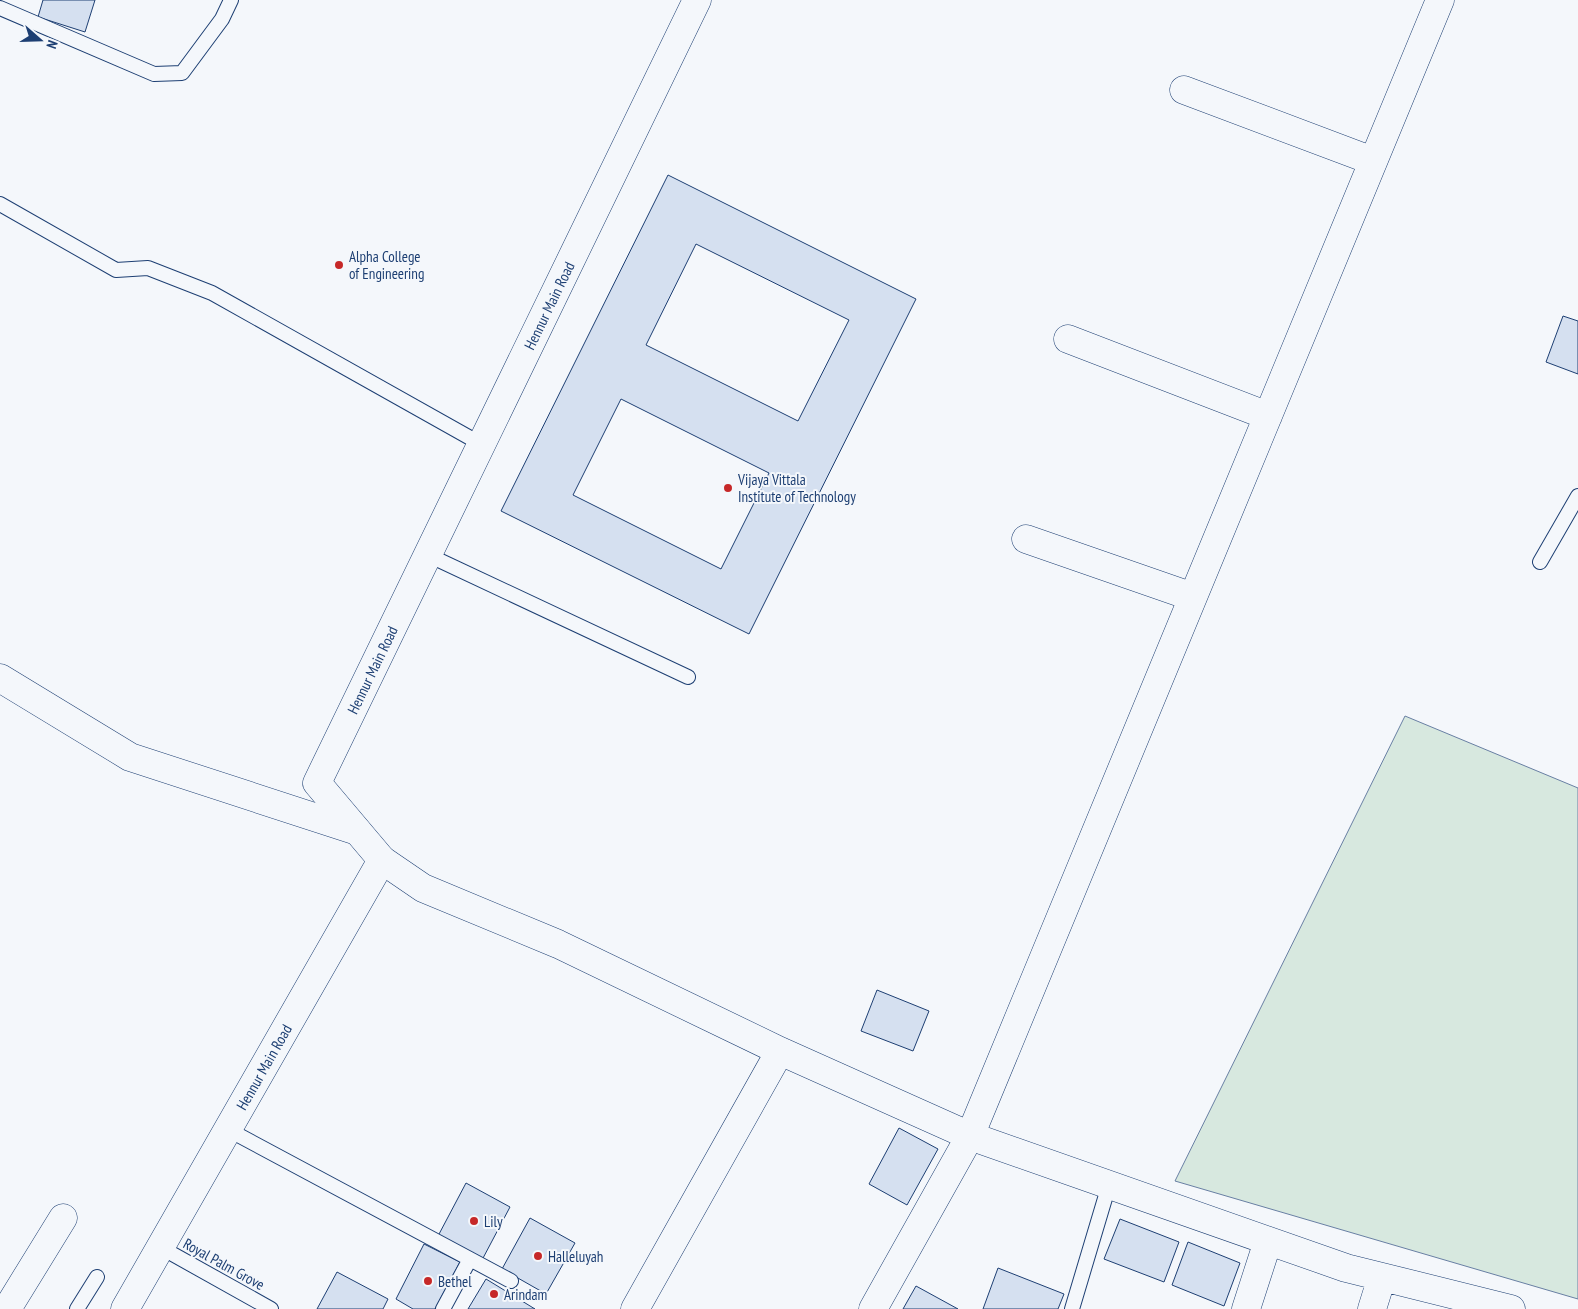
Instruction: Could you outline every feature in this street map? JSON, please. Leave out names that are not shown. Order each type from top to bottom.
[{"type":"street","name":"Hennur Main Road","points":[[125,1309],[382,860],[317,783],[697,0]]},
{"type":"street","points":[[873,1309],[970,1136],[1440,0]]},
{"type":"street","points":[[1184,90],[1373,161]]},
{"type":"street","points":[[1068,339],[1268,416]]},
{"type":"street","points":[[1026,540],[1192,597]]},
{"type":"street","points":[[0,678],[130,757],[357,830]]},
{"type":"street","points":[[382,860],[423,888],[558,944],[780,1051],[970,1136],[1346,1268],[1496,1307]]},
{"type":"street","points":[[635,1309],[780,1051]]},
{"type":"street","points":[[7,1309],[63,1218]]},
{"type":"street","points":[[1246,1309],[1268,1241]]},
{"type":"street","points":[[1372,1309],[1382,1277]]},
{"type":"lane","points":[[0,8],[154,74],[173,74],[182,73],[222,19],[231,0]]},
{"type":"lane","points":[[0,204],[116,270],[148,268],[212,293],[481,444]]},
{"type":"lane","points":[[1540,562],[1578,496]]},
{"type":"lane","points":[[428,555],[688,677]]},
{"type":"lane","points":[[227,1129],[511,1281]]},
{"type":"lane","points":[[1072,1309],[1110,1185]]},
{"type":"lane","name":"Royal Palm Grove","points":[[160,1246],[271,1309]]},
{"type":"lane","points":[[443,1309],[470,1259]]},
{"type":"lane","points":[[77,1309],[97,1277]]},
{"type":"shaded area","points":[[1405,716],[1578,788],[1578,1299],[1175,1181]]},
{"type":"building","points":[[43,0],[95,0],[85,32],[38,17]]},
{"type":"building","points":[[668,175],[916,299],[749,634],[501,511]],"holes":[[[696,244],[849,320],[798,421],[646,345]],[[621,399],[769,473],[721,569],[573,495]]]},
{"type":"building","points":[[1563,316],[1578,321],[1578,374],[1546,362]]},
{"type":"building","points":[[877,990],[929,1011],[913,1051],[861,1031]]},
{"type":"building","points":[[899,1128],[938,1149],[907,1205],[869,1184]]},
{"type":"building","name":"Lily","points":[[466,1183],[510,1207],[482,1260],[438,1236]]},
{"type":"building","name":"Halleluyah","points":[[530,1218],[575,1243],[546,1294],[502,1269]]},
{"type":"building","points":[[1120,1219],[1179,1242],[1164,1282],[1104,1259]]},
{"type":"building","points":[[1188,1242],[1240,1263],[1224,1306],[1172,1285]]},
{"type":"building","name":"Bethel","points":[[424,1244],[460,1262],[435,1309],[413,1309],[396,1299]]},
{"type":"building","points":[[998,1268],[1064,1294],[1058,1309],[983,1309]]},
{"type":"building","points":[[337,1272],[388,1299],[383,1309],[317,1309]]},
{"type":"building","name":"Arindam","points":[[486,1279],[535,1309],[468,1309]]},
{"type":"building","points":[[916,1286],[958,1309],[903,1309]]},
{"type":"place","name":"Alpha College of Engineering","points":[[339,265]]},
{"type":"place","name":"Vijaya Vittala Institute of Technology","points":[[728,488]]},
{"type":"place","name":"Lily","points":[[474,1221]]},
{"type":"place","name":"Halleluyah","points":[[538,1256]]},
{"type":"place","name":"Bethel","points":[[428,1281]]},
{"type":"place","name":"Arindam","points":[[494,1294]]}]
